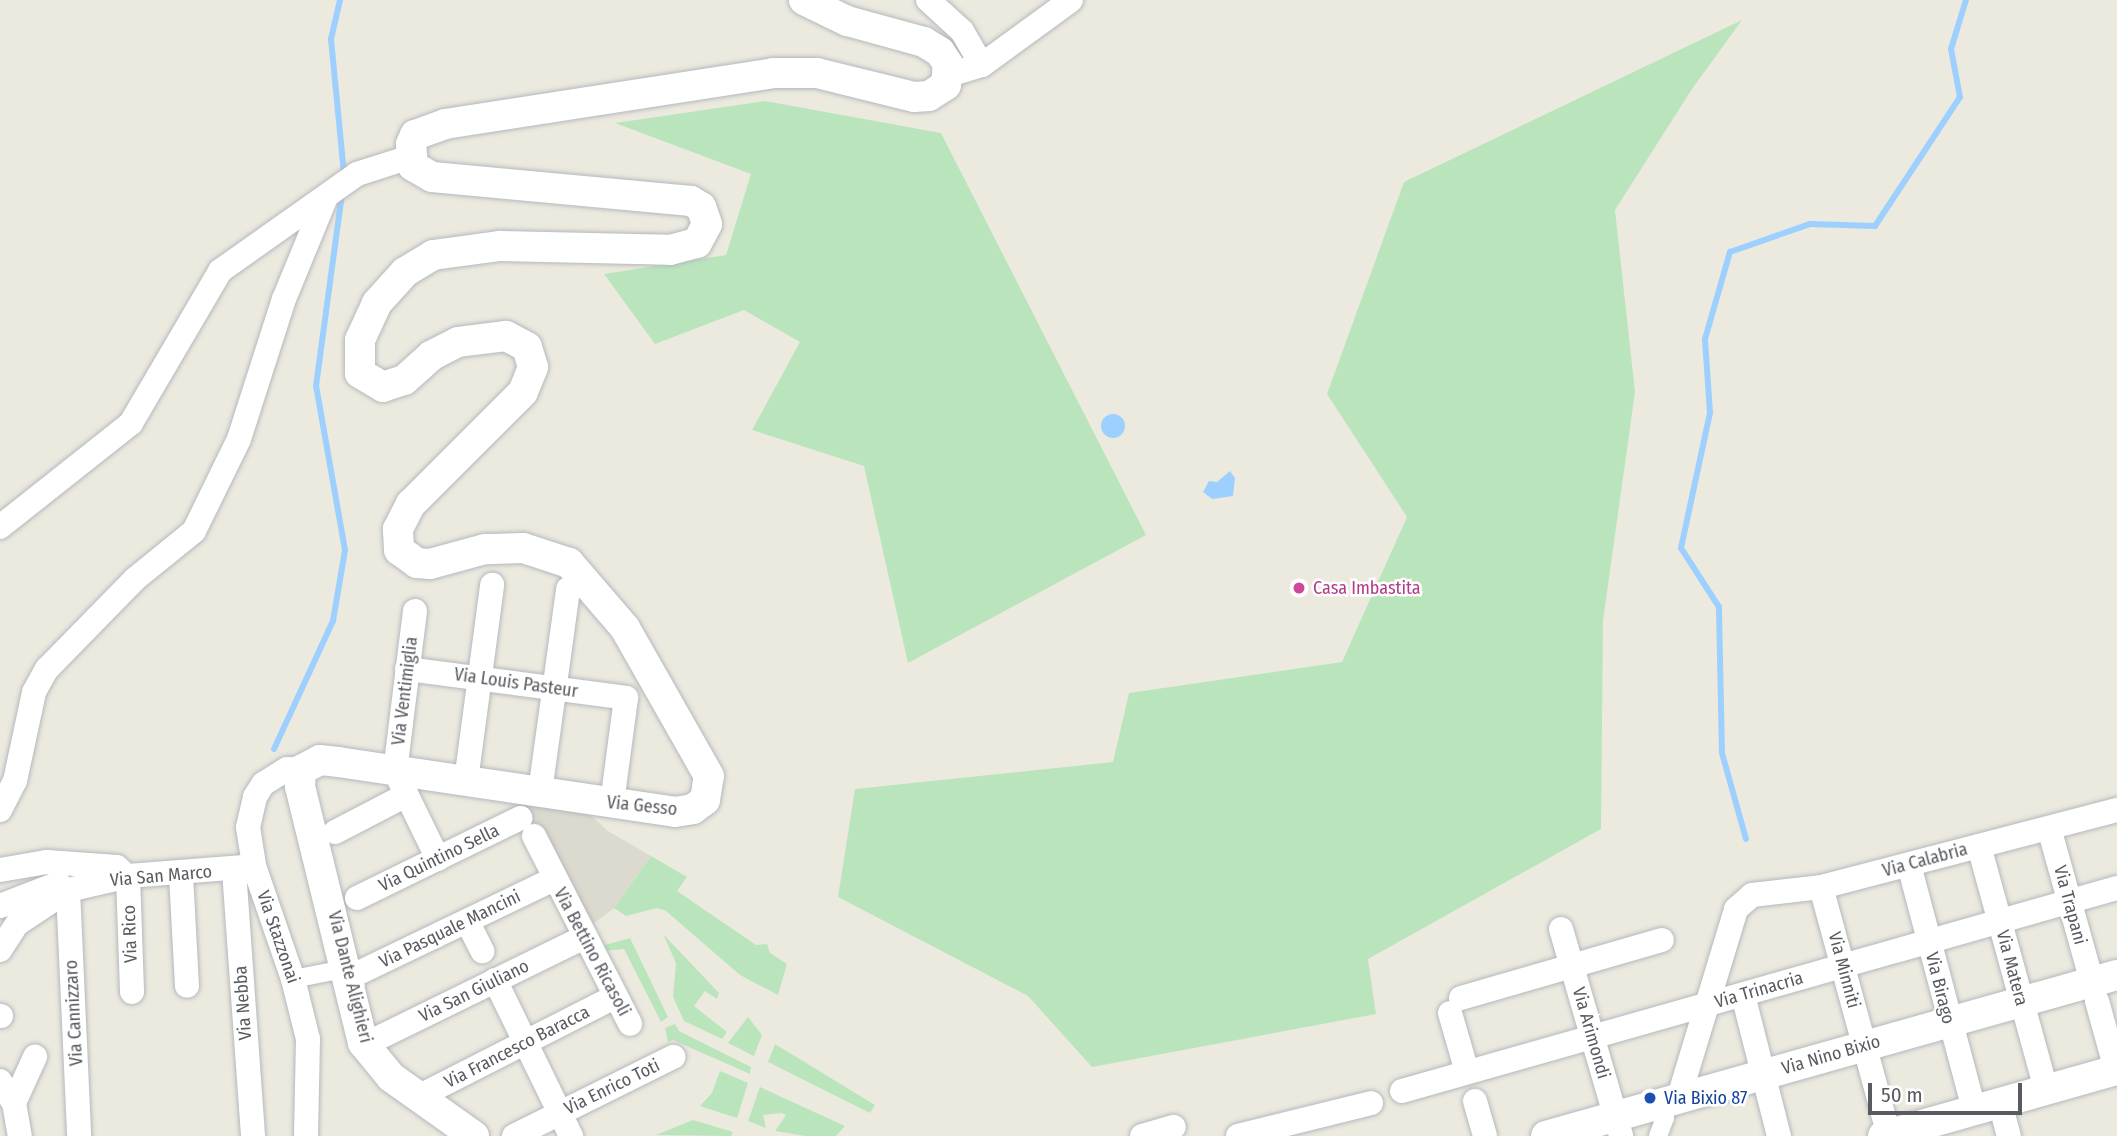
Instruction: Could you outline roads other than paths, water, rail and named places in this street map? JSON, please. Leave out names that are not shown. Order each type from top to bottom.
[{"type":"street","points":[[804,0],[847,21],[924,41],[940,52],[949,75]]},
{"type":"street","points":[[928,0],[961,31],[982,65]]},
{"type":"street","points":[[540,792],[568,576],[523,548],[485,549],[430,564],[417,563],[399,550],[398,528],[411,504],[523,391],[530,379],[531,356],[518,340],[475,337],[442,349],[404,380],[383,387],[360,373],[357,358],[368,321],[405,272],[433,255],[500,246],[684,249],[703,235],[706,215],[691,201],[432,177],[413,166],[410,157],[415,135],[444,124],[646,96],[742,77],[817,73],[914,97],[939,92],[949,75],[982,65],[1071,0]]},
{"type":"street","points":[[0,527],[131,422],[220,271],[357,174],[410,157]]},
{"type":"street","points":[[0,810],[15,781],[34,692],[47,669],[135,579],[194,531],[239,439],[284,299],[326,197]]},
{"type":"street","name":"Via Gesso","points":[[301,770],[320,760],[401,783],[466,781],[675,812],[693,809],[705,800],[709,776],[625,628],[568,576]]},
{"type":"street","points":[[466,781],[492,585]]},
{"type":"street","name":"Via Ventimiglia","points":[[401,783],[407,668],[415,611]]},
{"type":"street","name":"Via Louis Pasteur","points":[[407,668],[626,698],[612,803]]},
{"type":"street","name":"Via Stazzonai","points":[[301,770],[275,774],[255,797],[248,827],[244,868],[293,979],[308,1039],[306,1136]]},
{"type":"street","name":"Via Dante Alighieri","points":[[301,770],[300,786],[364,1045],[383,1068],[418,1097],[474,1136]]},
{"type":"street","points":[[335,832],[401,783],[438,859]]},
{"type":"street","name":"Via Calabria","points":[[1708,1004],[1736,909],[1752,894],[1821,887],[2117,810]]},
{"type":"street","name":"Via Quintino Sella","points":[[357,898],[438,859],[527,827]]},
{"type":"street","name":"Via Bettino Ricasoli","points":[[527,827],[631,1024]]},
{"type":"street","name":"Via Trapani","points":[[2049,828],[2069,901],[2102,986],[2117,1071]]},
{"type":"street","name":"Via Matera","points":[[1979,846],[2046,1090]]},
{"type":"street","points":[[0,870],[47,862],[117,867],[128,876]]},
{"type":"street","name":"Via Birago","points":[[1909,865],[1948,1022],[1987,1107],[2009,1136]]},
{"type":"street","name":"Via San Marco","points":[[79,887],[128,876],[181,875],[244,868]]},
{"type":"street","name":"Via Nebba","points":[[244,868],[253,1136]]},
{"type":"street","points":[[181,875],[187,986]]},
{"type":"street","name":"Via Rico","points":[[128,876],[132,992]]},
{"type":"street","name":"Via Pasquale Mancini","points":[[345,974],[467,921],[554,879]]},
{"type":"street","points":[[0,906],[50,884],[79,887]]},
{"type":"street","points":[[0,933],[16,914],[36,908],[79,887]]},
{"type":"street","name":"Via Cannizzaro","points":[[79,887],[79,1136]]},
{"type":"street","name":"Via Minniti","points":[[1821,887],[1887,1135]]},
{"type":"street","name":"Via Trinacria","points":[[1402,1091],[1929,942],[1999,919],[2117,888]]},
{"type":"street","points":[[0,950],[17,924],[36,908]]},
{"type":"street","points":[[467,921],[482,951]]},
{"type":"street","name":"Via Arimondi","points":[[1561,929],[1618,1126]]},
{"type":"street","name":"Via San Giuliano","points":[[364,1045],[584,937]]},
{"type":"street","points":[[1467,1072],[1456,1006],[1572,966],[1662,940]]},
{"type":"street","points":[[293,979],[345,974]]},
{"type":"street","points":[[495,980],[571,1136]]},
{"type":"street","name":"Via Nino Bixio","points":[[1546,1136],[1618,1126],[1670,1100],[2021,1002],[2102,986]]},
{"type":"street","points":[[1742,995],[1765,1074],[1779,1136]]},
{"type":"street","name":"Via Francesco Baracca","points":[[418,1097],[616,996]]},
{"type":"street","points":[[1658,1136],[1708,1004]]},
{"type":"street","points":[[14,1103],[35,1057]]},
{"type":"street","name":"Via Enrico Toti","points":[[514,1136],[673,1058]]},
{"type":"street","points":[[1887,1135],[2117,1071]]},
{"type":"street","points":[[0,1080],[14,1103],[20,1136]]},
{"type":"street","points":[[1475,1101],[1485,1136]]},
{"type":"street","points":[[1238,1136],[1371,1103]]},
{"type":"street","points":[[1143,1136],[1174,1127]]},
{"type":"water","points":[[1113,414],[1124,421],[1125,426],[1118,437],[1113,438],[1102,431],[1101,426],[1108,415]]},
{"type":"water","points":[[1230,471],[1235,478],[1233,496],[1212,499],[1203,492],[1209,481],[1217,482]]},
{"type":"waterway","points":[[340,0],[331,39],[344,175]]},
{"type":"waterway","points":[[1746,839],[1722,753],[1719,607],[1681,548],[1710,413],[1705,339],[1730,252],[1810,224],[1875,226],[1960,97],[1951,49],[1966,0]]},
{"type":"waterway","points":[[274,749],[333,621],[345,550],[316,386],[342,193]]},
{"type":"place","name":"Casa Imbastita","points":[[1299,588]]},
{"type":"place","name":"Via Bixio 87","points":[[1650,1098]]}]
